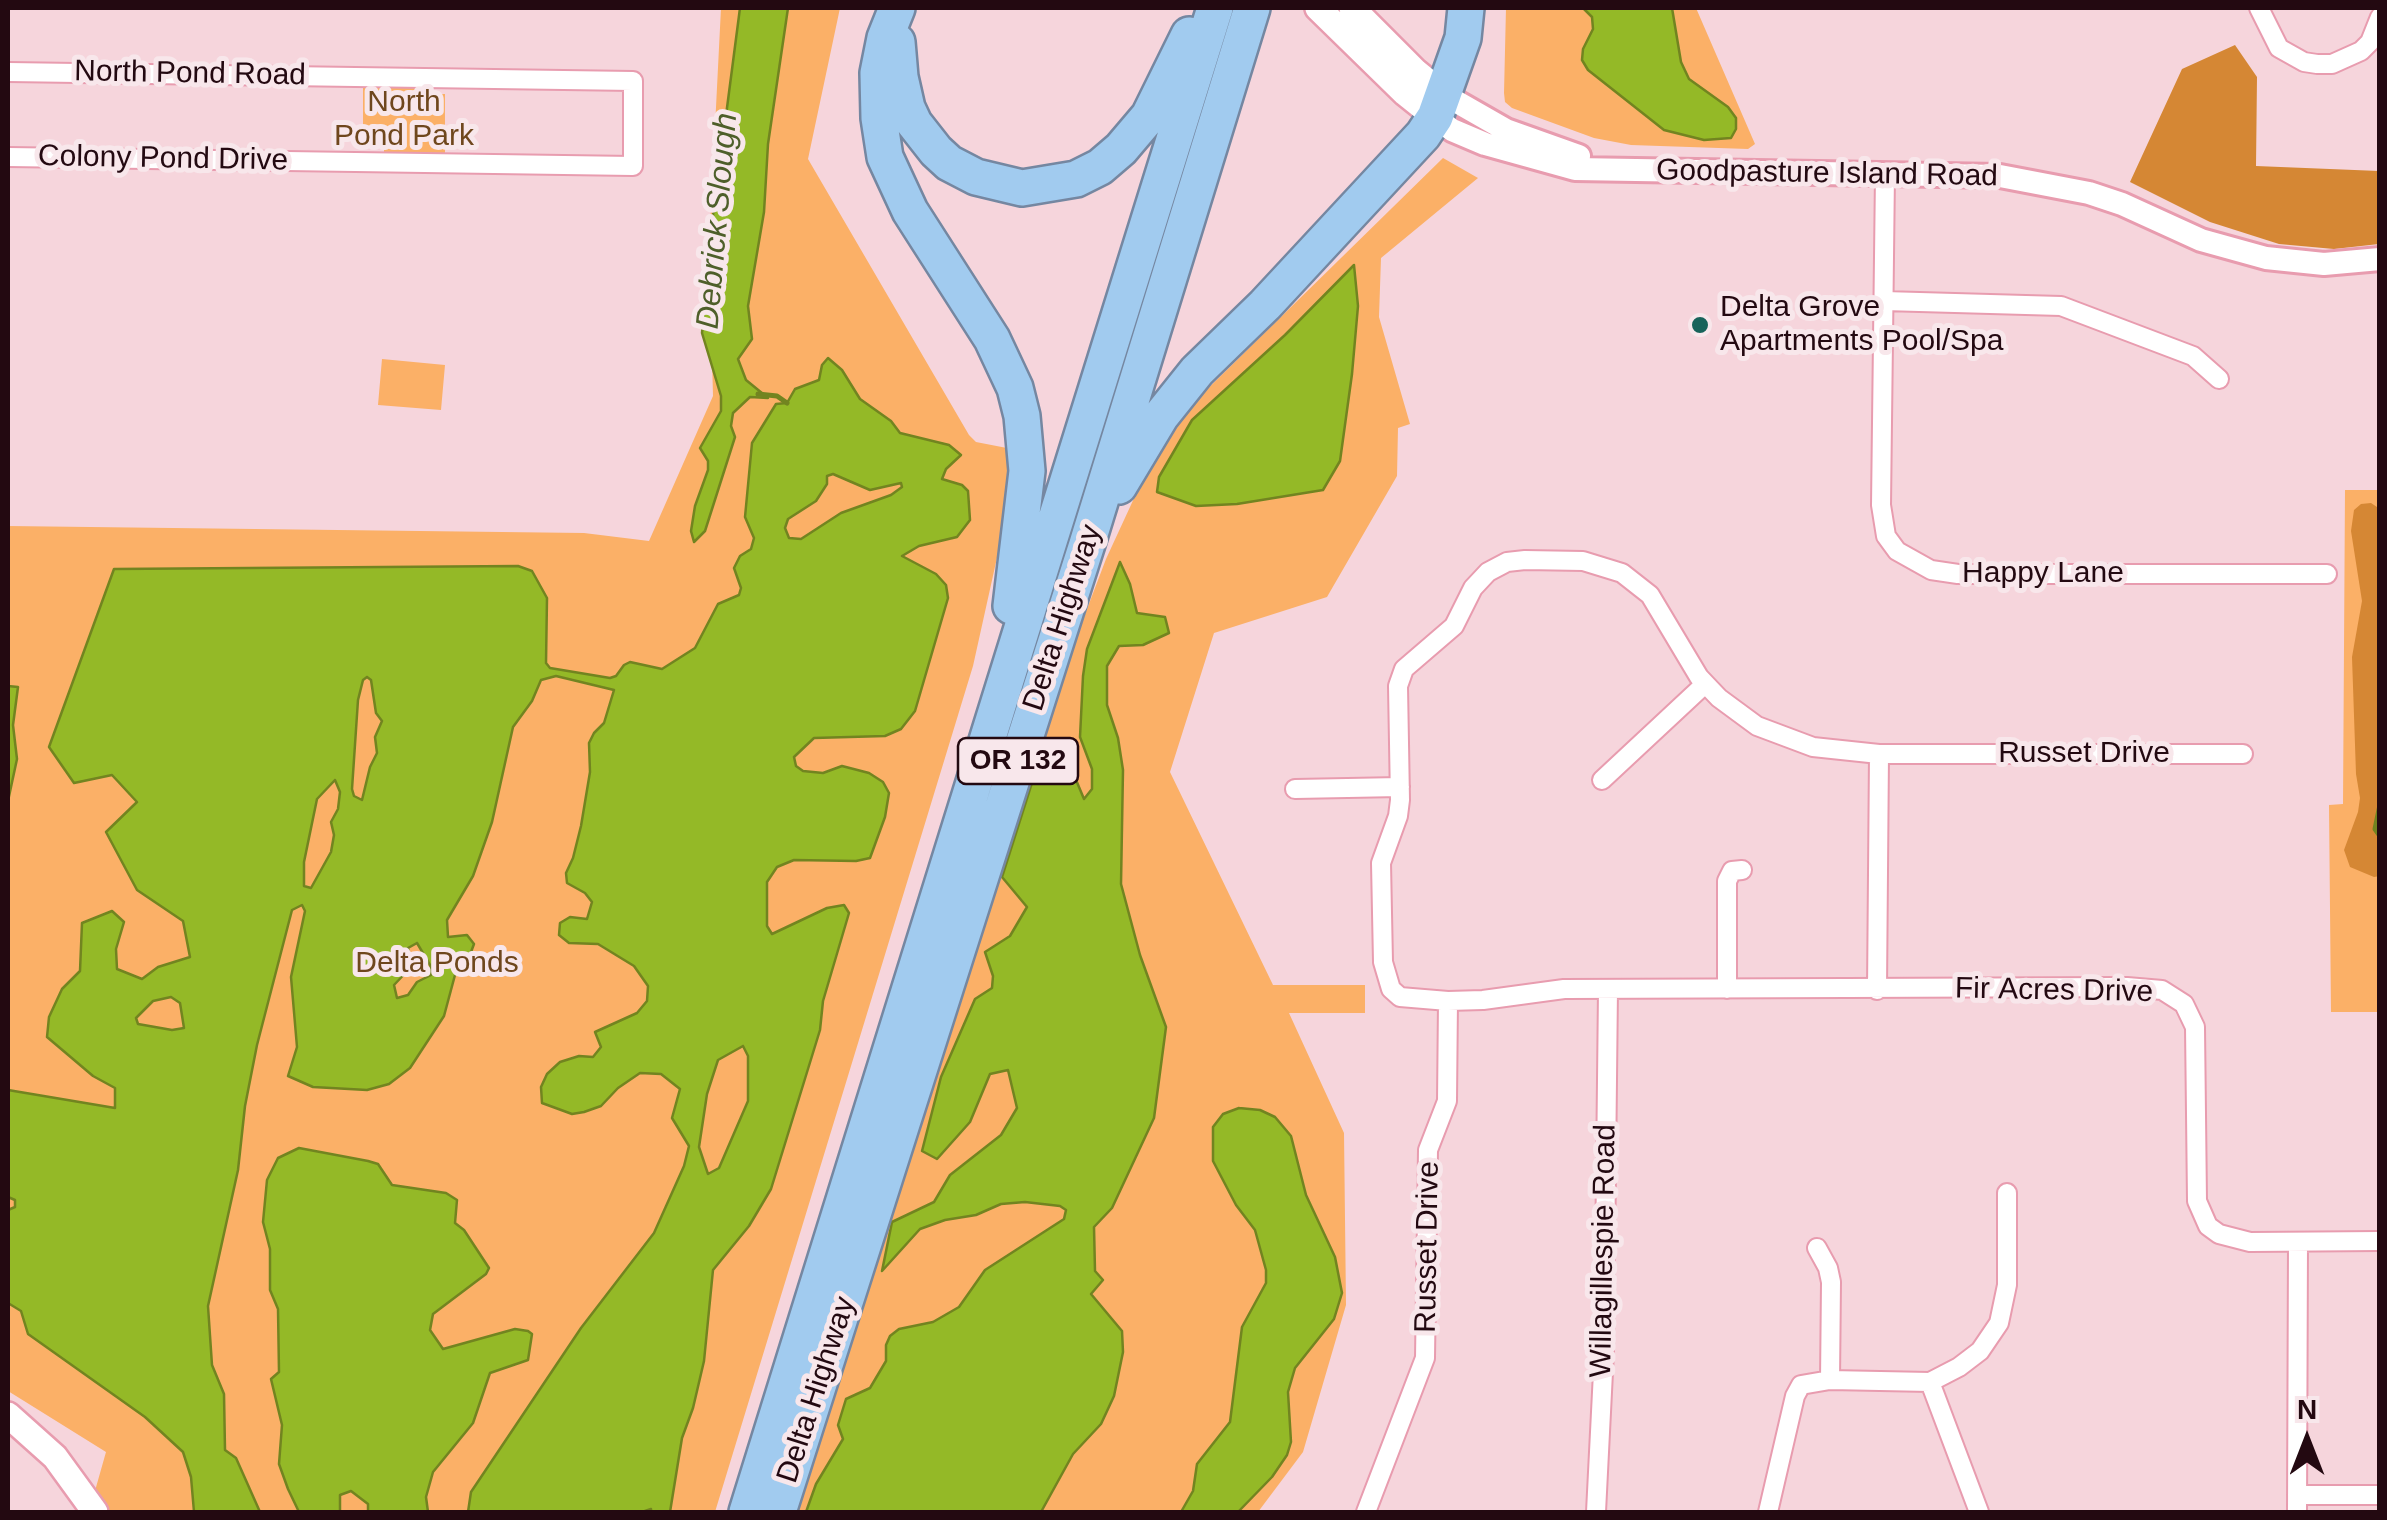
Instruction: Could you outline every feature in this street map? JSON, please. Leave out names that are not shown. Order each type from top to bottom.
[{"type":"highway","points":[[899,8],[900,77],[908,108],[923,136],[961,171],[991,183],[1022,188],[1076,179],[1121,150],[1149,116],[1202,8]]},
{"type":"highway","points":[[899,8],[886,38],[878,73],[879,118],[886,157],[910,211],[992,338],[1015,388],[1022,416],[1027,472],[992,726]]},
{"type":"highway","name":"Delta Highway","points":[[747,1512],[1214,8]]},
{"type":"highway","name":"Delta Highway","points":[[778,1512],[1087,544],[1252,8]]},
{"type":"highway","points":[[1087,544],[1143,445],[1179,392],[1424,135],[1439,105],[1462,38],[1466,8]]},
{"type":"main road","name":"Goodpasture Island Road","points":[[1318,8],[1406,93],[1439,105]]},
{"type":"main road","name":"Goodpasture Island Road","points":[[1352,8],[1416,72],[1439,105]]},
{"type":"main road","points":[[8,1415],[55,1457],[94,1512]]},
{"type":"street","points":[[2260,8],[2279,48],[2304,62],[2317,64],[2332,64],[2361,51],[2370,42],[2380,17]]},
{"type":"street","name":"North Pond Road","points":[[8,72],[633,80],[632,120]]},
{"type":"street","name":"Goodpasture Island Road","points":[[1439,105],[1452,130],[1523,157],[1575,169],[2000,176],[2122,204],[2201,240],[2266,258],[2324,264],[2380,259]]},
{"type":"street","name":"Colony Pond Drive","points":[[8,157],[633,166],[632,120]]},
{"type":"street","name":"Happy Lane","points":[[1884,174],[1882,515],[1890,543],[1905,557],[1931,570],[1958,574],[2328,574]]},
{"type":"street","points":[[1884,302],[2061,306],[2193,356],[2218,379]]},
{"type":"street","name":"Russet Drive","points":[[1366,1512],[1426,1358],[1428,1150],[1448,1101],[1448,1001],[1400,997],[1391,989],[1385,972],[1381,863],[1398,816],[1397,695],[1400,678],[1410,663],[1447,633],[1480,580],[1508,562],[1574,560],[1622,573],[1650,595],[1705,684],[1746,719],[1780,736],[1828,750],[1879,754],[2243,754]]},
{"type":"street","points":[[1602,780],[1705,684]]},
{"type":"street","points":[[1877,990],[1879,754]]},
{"type":"street","points":[[1294,788],[1400,787]]},
{"type":"street","points":[[1727,990],[1728,882],[1732,870],[1742,870]]},
{"type":"street","name":"Fir Acres Drive","points":[[1448,1001],[1554,990],[2162,990],[2174,995],[2192,1015],[2195,1027],[2196,1186],[2200,1215],[2208,1226],[2234,1240],[2298,1242]]},
{"type":"street","name":"Willagillespie Road","points":[[1596,1512],[1604,1320],[1608,990]]},
{"type":"street","points":[[1768,1512],[1797,1390],[1807,1382],[1930,1382],[1968,1360],[1988,1341],[1999,1323],[2006,1293],[2007,1193]]},
{"type":"street","points":[[2380,1242],[2298,1242],[2297,1504],[2380,1495]]},
{"type":"street","points":[[1817,1248],[1828,1268],[1830,1282],[1830,1380]]},
{"type":"street","points":[[1930,1382],[1979,1512]]},
{"type":"green space","name":"Delta Ponds","points":[[721,8],[840,8],[808,159],[969,435],[976,442],[1012,449],[1006,517],[973,666],[715,1512],[89,1512],[106,1452],[8,1391],[8,526],[584,533],[649,541],[713,396],[709,246]]},
{"type":"green space","points":[[1506,8],[1696,8],[1755,144],[1748,149],[1631,145],[1594,138],[1512,108],[1505,102],[1504,93]]},
{"type":"green space","name":"North Pond Park","points":[[363,87],[424,87],[424,94],[445,94],[445,154],[384,154],[384,148],[363,148]]},
{"type":"green space","points":[[1443,158],[1478,178],[1381,258],[1379,317],[1410,424],[1398,428],[1397,476],[1327,597],[1214,633],[1170,772],[1273,985],[1365,985],[1365,1013],[1289,1013],[1344,1133],[1346,1305],[1303,1452],[1258,1512],[792,1512],[1038,738],[1106,559],[1148,468],[1189,407]]},
{"type":"green space","points":[[382,359],[445,365],[441,410],[378,405]]},
{"type":"green space","points":[[2345,490],[2379,490],[2379,1012],[2331,1012],[2329,805],[2343,804]]},
{"type":"shaded area","points":[[2235,45],[2257,77],[2256,166],[2379,171],[2379,244],[2334,249],[2279,244],[2210,222],[2130,182],[2182,69]]},
{"type":"shaded area","points":[[2371,503],[2380,509],[2380,876],[2374,877],[2350,867],[2344,850],[2360,798],[2352,657],[2362,601],[2351,531],[2354,510]]},
{"type":"water","points":[[740,8],[788,8],[768,144],[764,212],[748,306],[752,339],[738,359],[746,380],[768,398],[750,397],[733,413],[731,426],[735,437],[705,531],[694,542],[691,531],[695,506],[708,470],[708,461],[700,448],[721,411],[721,396],[702,333],[709,246]]},
{"type":"water","points":[[1583,8],[1672,8],[1681,62],[1689,79],[1728,107],[1736,118],[1731,138],[1704,140],[1664,130],[1588,70],[1582,60],[1583,49],[1593,29],[1592,17]]},
{"type":"water","points":[[1354,265],[1358,306],[1352,374],[1340,461],[1323,490],[1237,504],[1196,506],[1157,492],[1159,477],[1192,420]]},
{"type":"water","points":[[828,358],[842,370],[860,399],[891,421],[900,433],[949,445],[961,455],[946,469],[942,479],[968,491],[970,520],[957,537],[919,546],[902,556],[936,574],[946,585],[948,598],[915,711],[901,729],[885,736],[814,738],[794,757],[796,766],[803,771],[823,773],[842,766],[869,773],[883,782],[889,793],[870,858],[794,860],[777,867],[767,882],[767,926],[772,934],[827,908],[844,905],[849,913],[823,1001],[820,1030],[771,1189],[749,1226],[713,1270],[704,1361],[682,1438],[670,1512],[468,1512],[471,1492],[581,1328],[654,1233],[689,1146],[672,1118],[680,1089],[661,1074],[640,1073],[601,1106],[584,1112],[572,1114],[542,1103],[541,1087],[547,1074],[560,1062],[579,1056],[593,1057],[601,1047],[595,1032],[637,1013],[647,1001],[648,986],[634,966],[598,944],[569,943],[559,935],[560,923],[570,917],[587,919],[592,902],[567,883],[566,873],[581,826],[590,772],[589,743],[604,723],[614,690],[556,676],[541,680],[532,701],[513,727],[492,822],[473,876],[447,920],[448,937],[467,935],[474,944],[471,952],[455,975],[444,1016],[410,1068],[389,1084],[367,1090],[313,1087],[288,1076],[297,1047],[291,977],[305,911],[302,905],[292,910],[257,1045],[238,1170],[208,1306],[212,1365],[224,1394],[225,1450],[236,1458],[260,1512],[194,1512],[191,1477],[183,1452],[145,1417],[28,1334],[21,1311],[8,1303],[8,1210],[15,1207],[15,1200],[8,1197],[8,1090],[115,1108],[115,1088],[93,1076],[47,1037],[49,1017],[62,989],[80,971],[82,923],[112,911],[124,922],[116,949],[117,969],[142,979],[158,967],[190,957],[183,921],[137,890],[106,832],[137,802],[112,775],[74,783],[49,747],[114,569],[518,566],[532,571],[547,598],[546,663],[550,668],[610,678],[630,662],[662,669],[695,648],[718,604],[739,595],[741,588],[734,568],[740,556],[751,549],[754,538],[745,517],[752,443],[776,404],[787,403],[795,389],[819,380]],"holes":[[[833,474],[870,490],[901,483],[902,487],[891,495],[841,513],[801,539],[789,538],[785,528],[788,519],[816,501],[827,484],[827,476]],[[367,677],[371,680],[376,713],[382,721],[375,737],[377,753],[362,800],[354,796],[352,789],[358,700]],[[335,780],[340,792],[331,822],[331,852],[311,888],[304,886],[304,862],[317,799]],[[417,943],[430,965],[431,975],[417,982],[408,995],[397,998],[394,985],[412,966],[408,948]],[[171,997],[180,1003],[184,1028],[172,1030],[138,1024],[136,1018],[153,1001]],[[743,1046],[748,1056],[748,1101],[719,1168],[708,1174],[699,1147],[707,1094],[718,1060]]]},
{"type":"water","points":[[1120,562],[1137,613],[1165,617],[1169,633],[1143,645],[1119,646],[1107,666],[1107,705],[1123,770],[1121,884],[1140,955],[1166,1027],[1154,1118],[1112,1208],[1094,1227],[1095,1271],[1103,1280],[1091,1294],[1122,1331],[1123,1352],[1114,1396],[1101,1424],[1073,1454],[1041,1512],[806,1512],[816,1484],[843,1439],[838,1425],[846,1399],[870,1388],[886,1361],[890,1336],[899,1329],[933,1322],[959,1307],[985,1270],[1064,1219],[1066,1210],[1060,1206],[1025,1202],[1001,1204],[976,1215],[945,1220],[920,1229],[882,1271],[892,1222],[934,1202],[950,1175],[1001,1135],[1017,1108],[1008,1070],[990,1074],[970,1122],[937,1159],[922,1151],[941,1077],[975,999],[992,988],[993,976],[985,952],[1010,936],[1027,907],[1002,877],[1043,748],[1066,756],[1084,799],[1092,789],[1092,769],[1080,737],[1083,676],[1087,649]]},
{"type":"water","points":[[8,686],[18,687],[13,725],[17,759],[8,801]]},
{"type":"water","points":[[1239,1108],[1260,1110],[1275,1117],[1291,1136],[1306,1195],[1335,1257],[1342,1293],[1334,1319],[1295,1368],[1288,1392],[1291,1442],[1272,1477],[1238,1512],[1181,1512],[1193,1491],[1197,1464],[1230,1422],[1242,1327],[1266,1283],[1255,1230],[1236,1205],[1213,1161],[1213,1127],[1223,1114]]},
{"type":"water","points":[[299,1148],[378,1164],[392,1185],[446,1193],[457,1200],[455,1223],[489,1268],[433,1314],[430,1330],[443,1349],[515,1329],[532,1334],[528,1360],[490,1373],[473,1423],[433,1472],[426,1497],[428,1512],[368,1512],[368,1504],[351,1491],[340,1495],[340,1512],[299,1512],[279,1464],[282,1425],[271,1379],[279,1372],[278,1309],[270,1290],[270,1249],[263,1222],[267,1180],[278,1158]]},
{"type":"waterway","name":"Debrick Slough","points":[[758,394],[777,396],[787,403]]},
{"type":"waterway","points":[[2380,805],[2375,829],[2380,836]]},
{"type":"place","name":"Delta Grove Apartments Pool/Spa","points":[[1700,325]]}]
